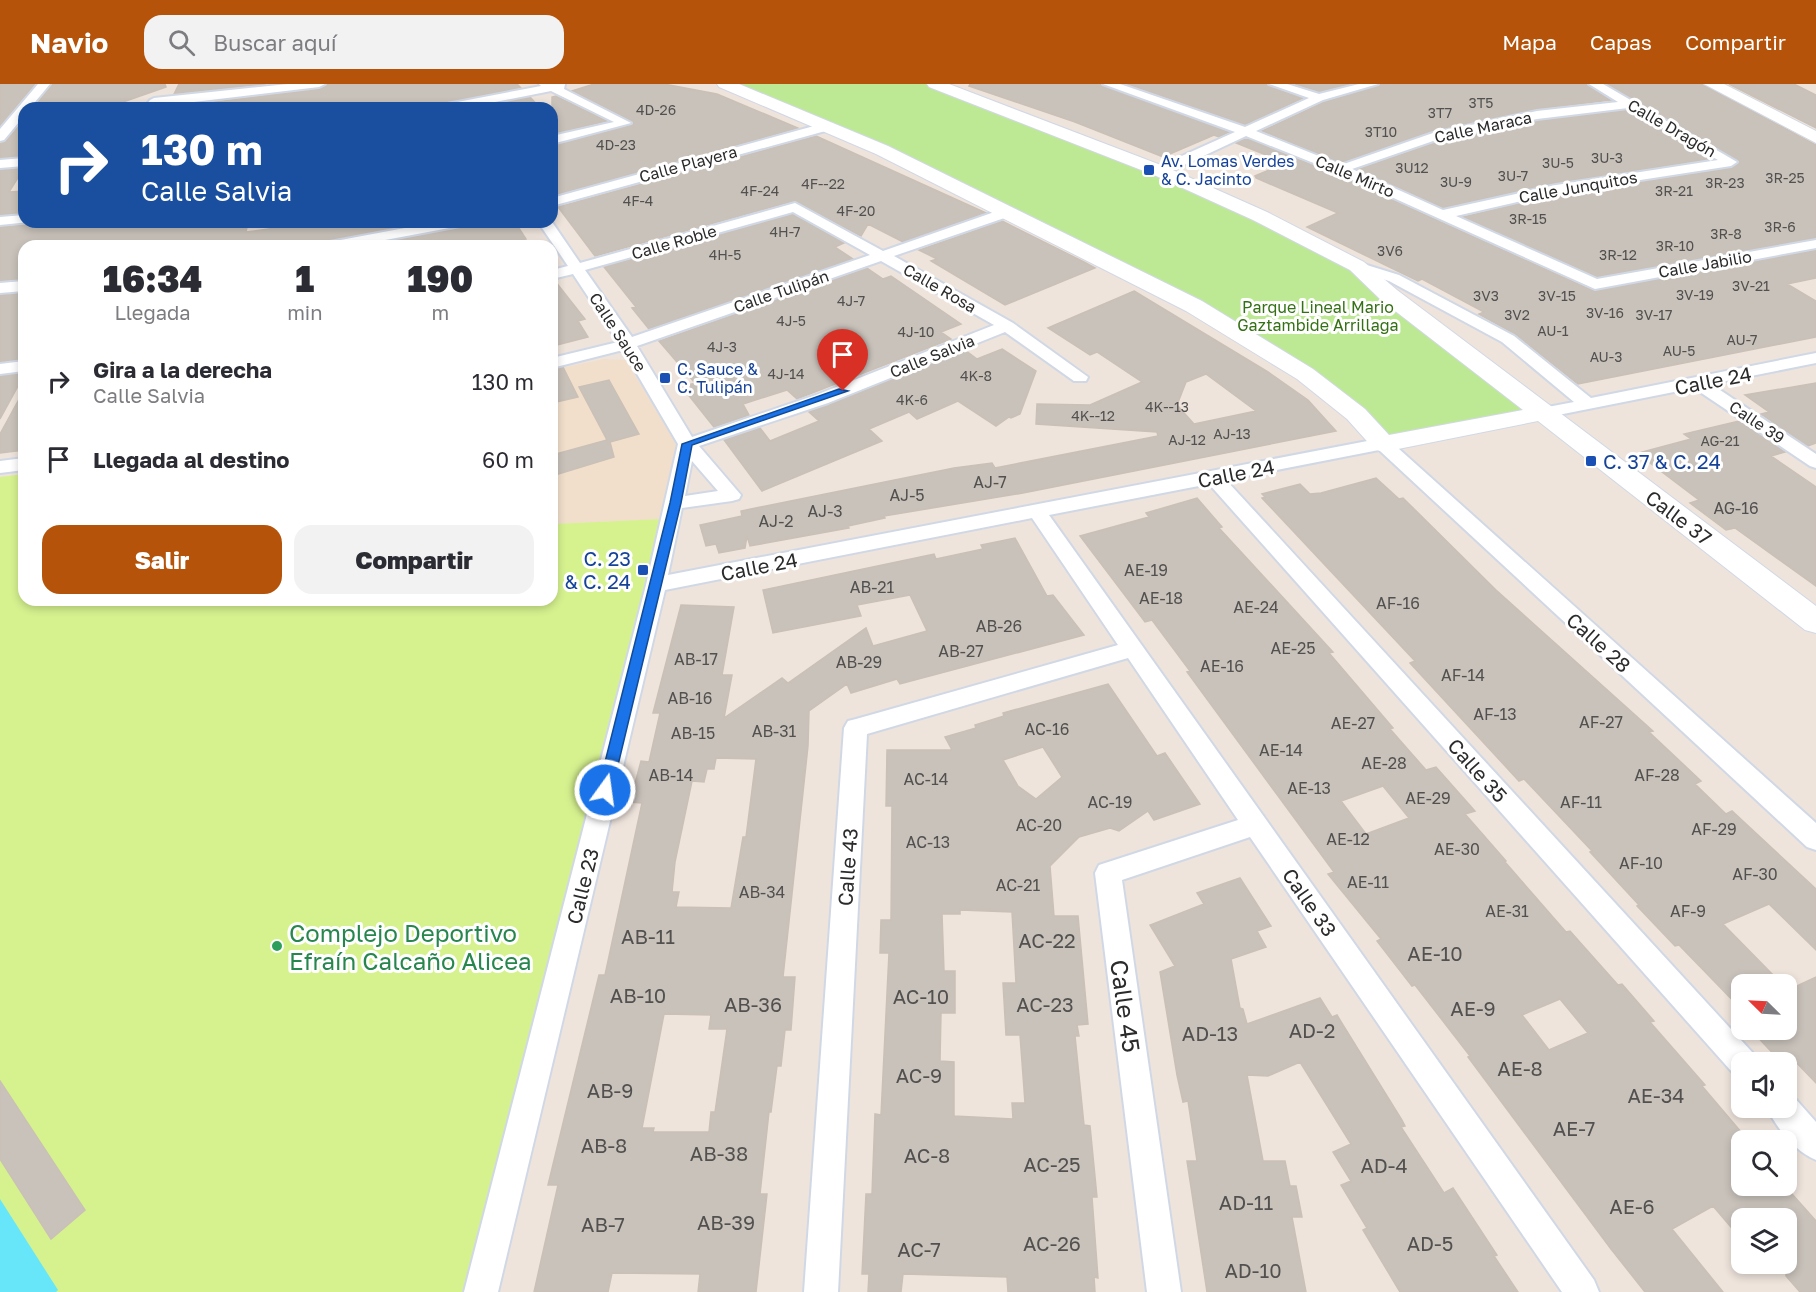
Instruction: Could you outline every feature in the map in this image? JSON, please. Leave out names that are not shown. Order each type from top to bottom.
[{"type":"street","points":[[29,102],[44,84]]},
{"type":"street","points":[[154,102],[319,84]]},
{"type":"street","points":[[475,102],[568,84]]},
{"type":"street","points":[[725,84],[882,150],[1194,306],[1305,374],[1356,414],[1383,444]]},
{"type":"street","name":"Calle 37","points":[[934,84],[1160,171],[1260,216],[1357,266],[1389,295],[1816,622]]},
{"type":"street","name":"Calle Mirto","points":[[1109,84],[1244,131],[1341,169],[1445,214],[1595,284]]},
{"type":"street","points":[[1275,84],[1319,98]]},
{"type":"street","points":[[1160,171],[1319,98],[1372,84]]},
{"type":"street","name":"Calle Dragón","points":[[1595,84],[1731,162],[1712,165]]},
{"type":"street","points":[[1712,84],[1816,138]]},
{"type":"street","points":[[1741,84],[1816,122]]},
{"type":"street","points":[[549,86],[625,123],[558,139]]},
{"type":"street","name":"Calle Maraca","points":[[1341,169],[1433,137],[1537,115],[1629,104]]},
{"type":"street","points":[[0,114],[18,112]]},
{"type":"street","points":[[0,136],[18,114]]},
{"type":"street","name":"Calle Playera","points":[[558,200],[825,127]]},
{"type":"street","points":[[0,164],[18,162]]},
{"type":"street","name":"Calle Junquitos","points":[[1445,214],[1556,189],[1712,165]]},
{"type":"street","name":"Calle Rosa","points":[[795,207],[1007,326],[1080,377]]},
{"type":"street","name":"Calle Roble","points":[[558,274],[795,207]]},
{"type":"street","name":"Calle Tulipán","points":[[558,362],[628,344],[1008,212]]},
{"type":"street","points":[[0,221],[18,220]]},
{"type":"street","points":[[362,240],[428,228]]},
{"type":"street","name":"Calle Sauce","points":[[558,242],[628,344],[687,444],[732,495],[676,503]]},
{"type":"street","name":"Calle Jabilio","points":[[1595,284],[1816,244]]},
{"type":"street","points":[[1357,266],[1394,278],[1508,339],[1587,404]]},
{"type":"street","points":[[0,288],[18,286]]},
{"type":"street","name":"Calle Salvia","points":[[687,444],[822,399],[1007,326]]},
{"type":"street","name":"Calle 24","points":[[656,585],[1038,513],[1816,358]]},
{"type":"street","points":[[0,369],[18,367]]},
{"type":"street","name":"Calle 39","points":[[1698,383],[1816,462]]},
{"type":"street","name":"Calle 23","points":[[481,1292],[676,503],[687,444]]},
{"type":"street","name":"Calle 28","points":[[1383,444],[1816,839]]},
{"type":"street","points":[[0,467],[18,465]]},
{"type":"street","name":"Calle 35","points":[[1214,477],[1733,1052]]},
{"type":"street","name":"Calle 33","points":[[1038,513],[1582,1292]]},
{"type":"street","name":"Calle 43","points":[[821,1292],[856,728],[1132,649]]},
{"type":"street","name":"Calle 45","points":[[1164,1292],[1108,873],[1256,825]]},
{"type":"street","points":[[1792,1118],[1816,1145]]},
{"type":"shaded area","points":[[604,359],[625,360],[671,432],[676,445],[661,519],[558,524],[558,369]]},
{"type":"green space","name":"Parque Lineal Mario Gaztambide Arrillaga","points":[[725,84],[935,84],[1160,171],[1357,266],[1543,413],[1383,444],[1305,374],[1008,212]]},
{"type":"green space","name":"Complejo Deportivo Efraín Calcaño Alicea","points":[[18,475],[18,606],[558,606],[558,524],[661,519],[468,1292],[0,1292],[0,477]]},
{"type":"water","points":[[0,1199],[58,1290],[56,1292],[0,1292]]},
{"type":"building","points":[[0,84],[35,84],[18,102],[0,126]]},
{"type":"building","points":[[52,84],[165,84],[166,87],[123,102],[38,102]]},
{"type":"building","points":[[179,84],[266,84],[174,94]]},
{"type":"building","points":[[327,84],[517,84],[521,88],[447,102],[215,102],[319,89]]},
{"type":"building","points":[[594,84],[664,84],[717,94],[798,128],[558,194],[558,144],[633,124],[632,121],[572,91]]},
{"type":"building","points":[[970,84],[1101,84],[1229,132],[1219,137],[1214,135],[1163,157],[1075,122],[969,86]]},
{"type":"building","points":[[1127,84],[1267,84],[1303,98],[1245,125]]},
{"type":"building","points":[[1295,84],[1350,84],[1319,92]]},
{"type":"building","points":[[1380,84],[1587,84],[1611,100],[1537,109],[1433,131],[1341,163],[1262,131],[1324,102]]},
{"type":"building","points":[[1607,84],[1702,84],[1816,145],[1816,238],[1597,277],[1463,217],[1556,195],[1731,168],[1739,163]]},
{"type":"building","points":[[1729,84],[1794,84],[1816,95],[1816,128]]},
{"type":"building","points":[[556,96],[607,121],[558,133],[558,102],[552,102],[552,97]]},
{"type":"building","points":[[530,97],[535,102],[506,102]]},
{"type":"building","points":[[1628,110],[1711,159],[1556,183],[1443,208],[1358,169],[1437,142],[1537,121]]},
{"type":"building","points":[[18,127],[18,156],[0,158],[0,143],[6,141]]},
{"type":"building","points":[[816,136],[986,213],[903,242],[868,224],[861,236],[794,201],[595,256],[558,207]]},
{"type":"building","points":[[1246,138],[1335,174],[1594,291],[1816,250],[1816,278],[1787,284],[1816,301],[1816,337],[1578,384],[1515,334],[1479,314],[1484,312],[1422,279],[1418,281],[1307,227],[1338,213],[1256,178],[1255,176],[1286,163],[1236,143]]},
{"type":"building","points":[[18,168],[18,178],[9,192],[18,191],[18,214],[0,215],[0,170]]},
{"type":"building","points":[[793,214],[844,243],[835,247],[853,259],[649,329],[632,308],[636,307],[604,267]]},
{"type":"building","points":[[1002,221],[1095,268],[1005,305],[931,261],[937,259],[919,250]]},
{"type":"building","points":[[0,227],[247,228],[246,232],[275,228],[393,228],[330,240],[18,240],[18,280],[0,281]]},
{"type":"building","points":[[460,228],[519,228],[526,239],[522,240],[397,240]]},
{"type":"building","points":[[867,268],[883,279],[891,276],[961,324],[941,332],[951,339],[797,399],[787,390],[743,404],[749,415],[714,427],[682,387],[695,383],[659,341]]},
{"type":"building","points":[[558,285],[585,319],[578,321],[588,337],[558,345]]},
{"type":"building","points":[[1134,291],[1268,372],[1308,400],[1336,431],[1023,493],[884,516],[885,518],[848,526],[849,528],[750,546],[747,536],[745,548],[719,553],[716,544],[706,546],[700,525],[742,516],[741,511],[954,468],[992,463],[995,468],[1158,436],[1157,432],[1036,424],[1037,404],[1090,405],[1142,382],[1097,352],[1090,355],[1048,328]],"holes":[[[1206,374],[1256,411],[1194,424],[1177,405],[1186,382]]]},
{"type":"building","points":[[18,294],[18,360],[0,362],[0,295]]},
{"type":"building","points":[[1002,349],[1036,371],[1020,414],[1009,417],[996,426],[958,401],[917,419],[909,412],[869,429],[882,441],[762,491],[724,440],[760,428],[770,441],[819,421],[809,412],[965,350],[977,359]]},
{"type":"building","points":[[563,367],[578,397],[558,402],[558,368]]},
{"type":"building","points":[[18,374],[18,386],[0,419],[0,376]]},
{"type":"building","points":[[609,380],[639,434],[610,442],[614,457],[558,474],[558,453],[607,440],[579,387]]},
{"type":"building","points":[[1816,383],[1816,443],[1808,446],[1761,414],[1769,412],[1745,395]]},
{"type":"building","points":[[18,401],[18,451],[0,453],[0,434]]},
{"type":"building","points":[[1739,421],[1785,452],[1771,456],[1816,487],[1816,586],[1735,528],[1726,530],[1690,503],[1699,500],[1645,459],[1649,458],[1642,452],[1691,439],[1684,434]]},
{"type":"building","points":[[1376,478],[1399,499],[1403,498],[1496,590],[1653,731],[1649,732],[1701,781],[1695,784],[1726,814],[1732,811],[1816,889],[1816,950],[1769,904],[1723,924],[1772,974],[1731,974],[1731,999],[1679,945],[1675,946],[1637,906],[1639,905],[1590,852],[1592,851],[1524,779],[1519,781],[1410,663],[1415,661],[1262,498],[1265,497],[1262,494],[1300,484],[1310,494]]},
{"type":"building","points":[[1197,498],[1222,527],[1219,528],[1333,652],[1329,653],[1426,770],[1436,767],[1475,811],[1465,814],[1566,932],[1570,931],[1618,985],[1622,984],[1654,1021],[1650,1022],[1705,1085],[1702,1086],[1739,1130],[1731,1130],[1731,1196],[1794,1196],[1816,1221],[1816,1292],[1800,1292],[1786,1276],[1786,1274],[1797,1274],[1797,1208],[1731,1208],[1731,1227],[1713,1206],[1672,1229],[1723,1292],[1645,1292],[1468,1057],[1470,1056],[1415,985],[1412,986],[1377,941],[1381,939],[1328,874],[1334,872],[1187,672],[1190,671],[1152,620],[1145,622],[1080,536],[1149,517],[1146,513]],"holes":[[[1383,786],[1409,818],[1366,834],[1341,801]],[[1560,999],[1588,1033],[1549,1050],[1522,1015]]]},
{"type":"building","points":[[1015,538],[1047,596],[1053,595],[1084,635],[900,684],[897,679],[851,693],[847,684],[809,711],[808,746],[783,977],[795,977],[791,1030],[785,1030],[781,1066],[777,1066],[771,1112],[769,1112],[760,1194],[767,1194],[756,1292],[698,1292],[700,1274],[612,1273],[608,1292],[534,1292],[558,1185],[548,1185],[599,975],[605,975],[642,803],[630,802],[641,761],[649,762],[660,713],[653,713],[681,605],[734,607],[722,675],[732,675],[724,718],[782,678],[788,683],[866,628],[873,646],[927,631],[910,595],[857,605],[861,616],[773,633],[763,590],[934,554],[936,559],[983,549],[981,545]],"holes":[[[716,758],[756,759],[746,837],[743,837],[731,908],[676,907],[679,892],[672,892],[675,862],[692,781],[704,782],[707,769],[714,769]],[[664,1014],[711,1015],[709,1029],[727,1029],[715,1112],[711,1112],[709,1132],[653,1132],[654,1128],[642,1128]]]},
{"type":"building","points":[[1108,684],[1157,756],[1165,753],[1200,804],[1154,820],[1148,811],[1119,831],[1110,828],[1079,837],[1050,866],[1054,916],[1078,916],[1088,1024],[1077,1025],[1079,1036],[1075,1036],[1084,1125],[1090,1126],[1097,1197],[1092,1197],[1098,1278],[1094,1277],[1095,1292],[1008,1292],[1007,1277],[903,1274],[901,1292],[868,1292],[869,1274],[862,1274],[866,1194],[872,1194],[875,1114],[881,1115],[889,953],[880,953],[881,920],[891,920],[892,806],[886,806],[887,750],[952,750],[945,737],[976,728],[975,725],[1004,716],[1003,713]],"holes":[[[1043,747],[1062,777],[1036,799],[1018,786],[1003,760]],[[960,910],[1012,912],[1016,983],[1003,983],[1006,1035],[1020,1035],[1025,1103],[1012,1103],[1013,1119],[954,1116],[954,1062],[940,1061],[941,1013],[955,1013],[955,971],[944,971],[942,914],[960,914]]]},
{"type":"building","points":[[1240,878],[1271,926],[1257,931],[1266,947],[1231,959],[1240,1008],[1243,1009],[1247,1024],[1320,998],[1332,1017],[1337,1015],[1402,1120],[1405,1126],[1401,1127],[1444,1193],[1453,1188],[1497,1255],[1494,1256],[1518,1292],[1400,1292],[1363,1230],[1367,1228],[1341,1185],[1351,1181],[1333,1152],[1351,1144],[1300,1062],[1268,1076],[1247,1075],[1263,1161],[1285,1161],[1290,1186],[1296,1186],[1302,1217],[1292,1217],[1306,1292],[1207,1292],[1187,1161],[1197,1161],[1188,1101],[1183,1102],[1177,1075],[1160,972],[1175,966],[1150,925],[1204,904],[1197,893]]},
{"type":"building","points":[[1816,977],[1816,1083],[1797,1063],[1797,1052],[1772,1052],[1760,1040],[1797,1040],[1797,986]]},
{"type":"building","points":[[0,1081],[85,1210],[51,1239],[0,1159]]},
{"type":"place","name":"Av. Lomas Verdes & C. Jacinto","points":[[1149,170]]},
{"type":"place","name":"C. Sauce & C. Tulipán","points":[[665,378]]},
{"type":"place","name":"C. 37 & C. 24","points":[[1591,461]]},
{"type":"place","name":"C. 23 & C. 24","points":[[643,570]]},
{"type":"place","name":"Complejo Deportivo Efraín Calcaño Alicea","points":[[277,946]]},
{"type":"route","points":[[605,790],[676,503],[687,444],[843,391]]}]
